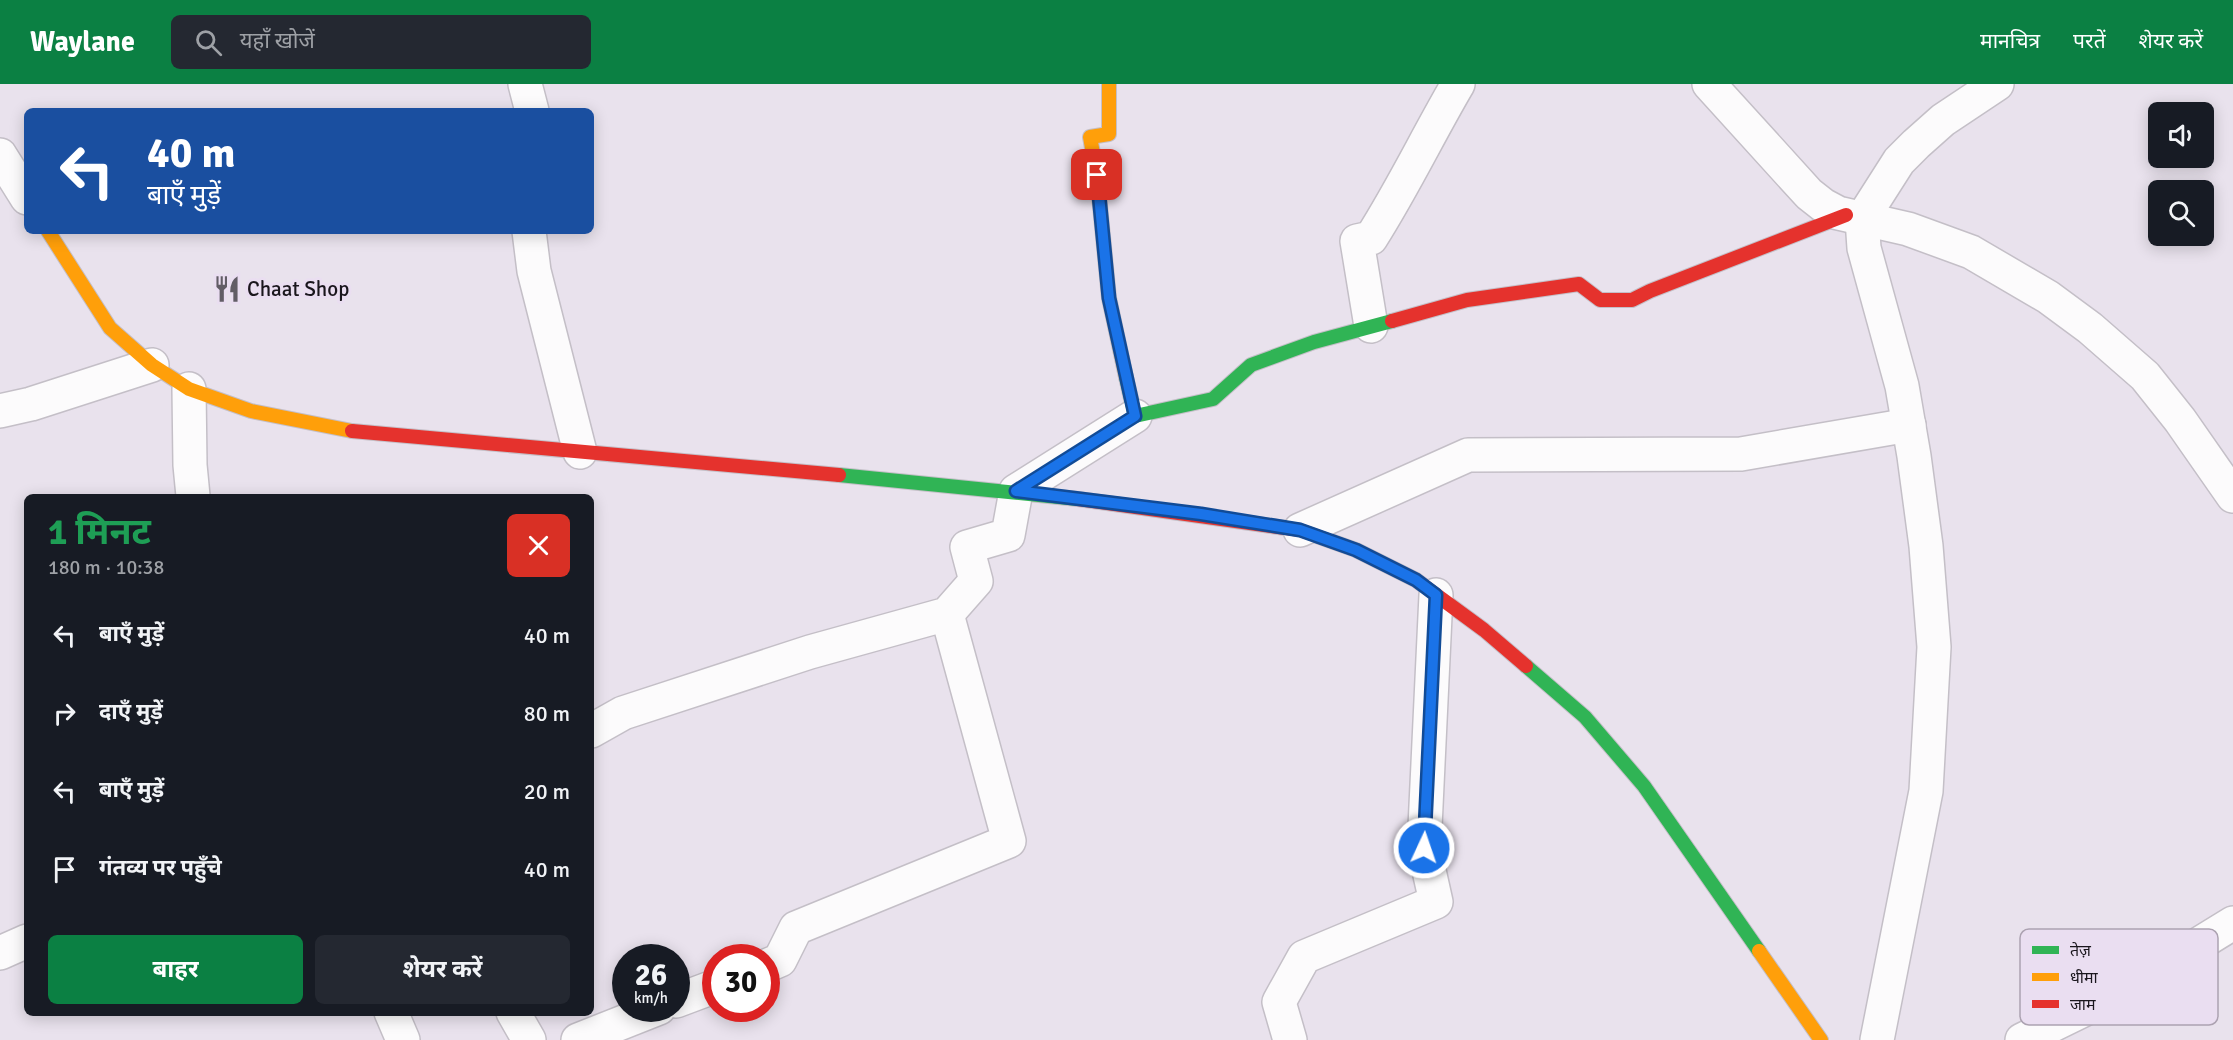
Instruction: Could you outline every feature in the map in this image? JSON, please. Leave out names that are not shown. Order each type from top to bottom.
[{"type":"street","points":[[525,84],[531,108]]},
{"type":"street","points":[[1109,84],[1109,134],[1090,137],[1097,175],[1109,298],[1135,416]]},
{"type":"street","points":[[1371,326],[1357,241],[1371,238],[1393,203],[1427,136],[1458,84]]},
{"type":"street","points":[[1709,84],[1809,194],[1823,205],[1854,217],[1908,229],[1971,252],[2048,297],[2090,328],[2145,376],[2180,420],[2233,496]]},
{"type":"street","points":[[594,729],[623,713],[810,652],[947,614],[976,581],[967,547],[1008,535],[1016,491],[1135,416],[1213,399],[1251,364],[1314,342],[1467,300],[1579,284],[1600,300],[1632,300],[1650,291],[1854,217],[1899,161],[1916,144],[1943,120],[1997,84]]},
{"type":"street","points":[[0,155],[24,193]]},
{"type":"street","points":[[1854,217],[1902,386],[1926,546],[1934,646],[1926,791],[1877,1040]]},
{"type":"street","points":[[50,234],[110,328],[152,365],[189,390],[251,411],[350,431],[1016,491],[1222,517],[1300,530],[1356,550],[1416,580],[1484,630],[1585,717],[1644,786],[1821,1040]]},
{"type":"street","points":[[529,234],[534,271],[580,452]]},
{"type":"street","points":[[0,411],[31,404],[152,365]]},
{"type":"street","points":[[189,390],[193,494]]},
{"type":"street","points":[[1300,530],[1468,455],[1741,454],[1909,425]]},
{"type":"street","points":[[1290,1040],[1279,1002],[1304,957],[1436,902],[1424,848],[1436,595]]},
{"type":"street","points":[[780,960],[796,928],[1009,841],[947,614]]},
{"type":"street","points":[[2218,932],[2233,923]]},
{"type":"street","points":[[0,953],[24,942]]},
{"type":"street","points":[[393,1016],[403,1040]]},
{"type":"street","points":[[515,1016],[529,1040]]},
{"type":"street","points":[[578,1040],[624,1022]]},
{"type":"street","points":[[2022,1040],[2053,1025]]},
{"type":"traffic: fast","points":[[1126,377],[1135,416],[1213,399],[1251,365],[1314,342],[1392,321]]},
{"type":"traffic: fast","points":[[839,475],[1078,499]]},
{"type":"traffic: fast","points":[[1526,666],[1585,717],[1644,786],[1759,951]]},
{"type":"traffic: slow","points":[[1109,84],[1109,134],[1090,137],[1097,175],[1109,298],[1126,377]]},
{"type":"traffic: slow","points":[[50,234],[110,328],[152,365],[189,389],[251,411],[352,431]]},
{"type":"traffic: slow","points":[[1759,951],[1821,1040]]},
{"type":"traffic: jam","points":[[1392,321],[1467,300],[1579,284],[1600,300],[1632,300],[1846,215]]},
{"type":"traffic: jam","points":[[352,431],[839,475]]},
{"type":"traffic: jam","points":[[1078,499],[1300,530],[1356,550],[1416,580],[1484,630],[1526,666]]},
{"type":"place","name":"Chaat Shop","points":[[227,289]]},
{"type":"route","points":[[1097,175],[1109,298],[1135,416],[1016,491],[1201,514],[1300,530],[1356,550],[1416,580],[1436,595],[1424,848]]}]
